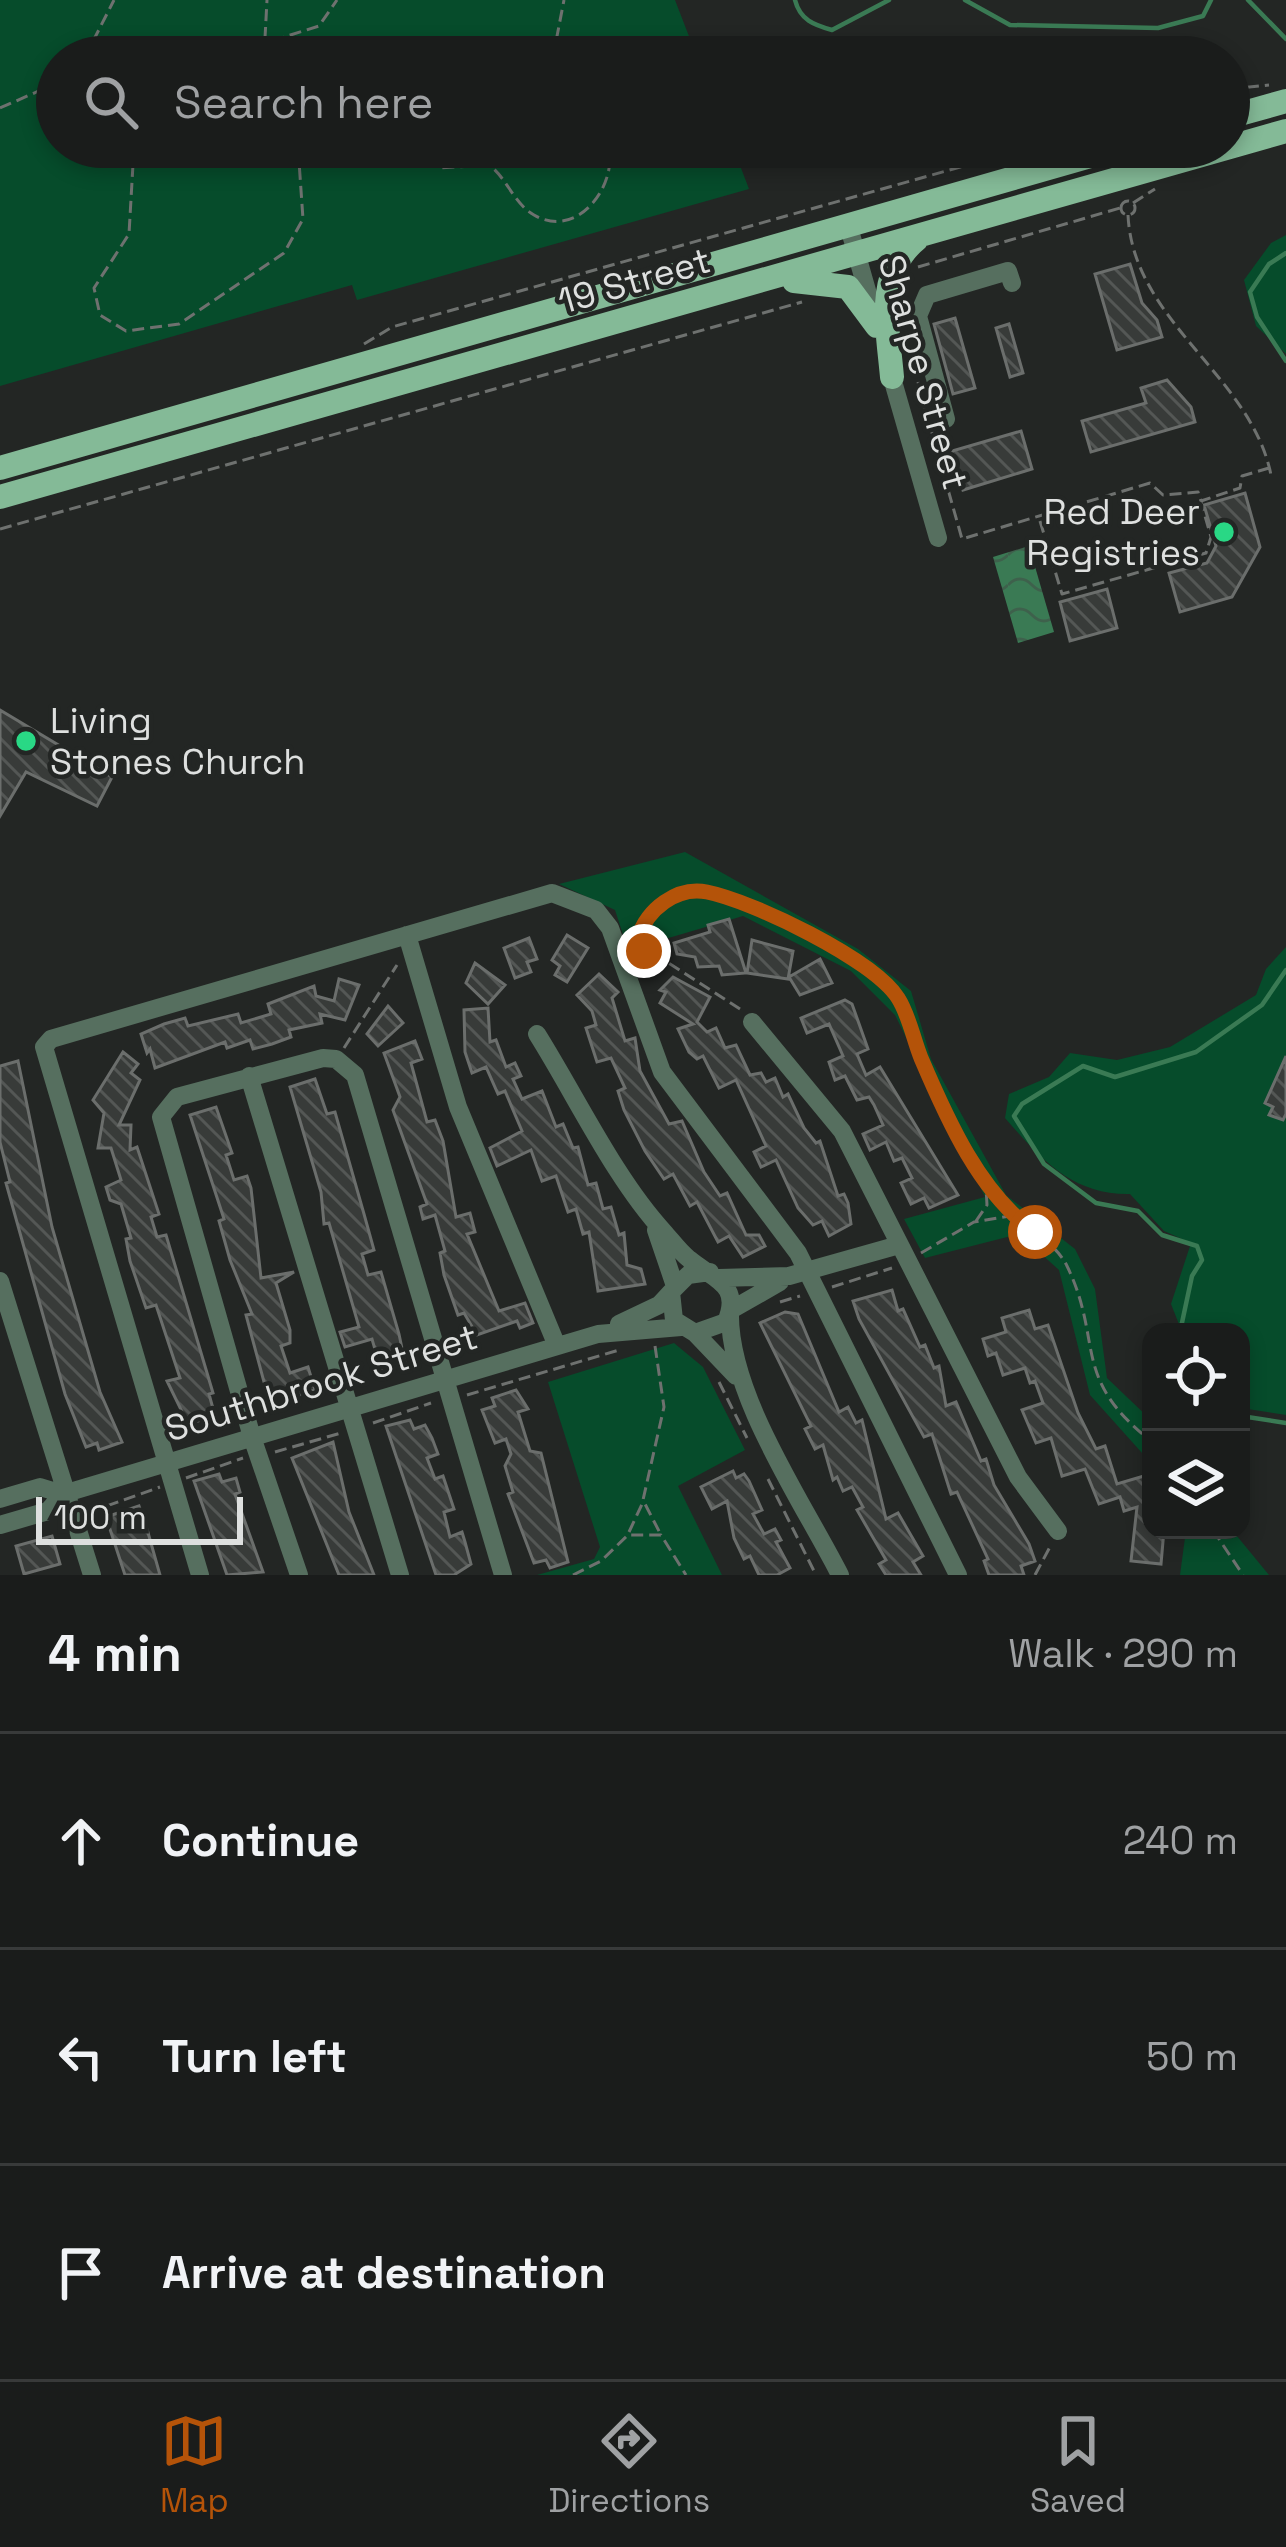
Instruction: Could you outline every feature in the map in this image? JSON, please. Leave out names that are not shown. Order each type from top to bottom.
[{"type":"main road","points":[[1250,107],[1281,93]]},
{"type":"main road","name":"19 Street","points":[[1250,141],[1286,131]]},
{"type":"main road","name":"19 Street","points":[[0,468],[1047,168]]},
{"type":"main road","name":"19 Street","points":[[0,497],[1157,168]]},
{"type":"main road","points":[[904,376],[889,284],[900,255],[921,236]]},
{"type":"main road","points":[[744,286],[839,283],[856,294],[877,326]]},
{"type":"street","name":"Sharpe Street","points":[[848,224],[877,326],[904,376],[938,538]]},
{"type":"street","points":[[946,418],[917,316],[920,304],[927,295],[1008,271],[1012,283]]},
{"type":"street","points":[[200,1575],[44,1047],[51,1040],[408,940],[551,893],[596,910],[610,928],[662,1072],[798,1274],[958,1575]]},
{"type":"street","points":[[408,940],[458,1107],[557,1346]]},
{"type":"street","points":[[752,1022],[842,1131],[1018,1478],[1058,1531]]},
{"type":"street","points":[[537,1034],[653,1220],[732,1295],[733,1350],[746,1390],[840,1575]]},
{"type":"street","points":[[299,1575],[252,1437],[161,1118],[177,1097],[249,1076],[336,1059],[355,1075],[503,1575]]},
{"type":"street","points":[[249,1076],[400,1575]]},
{"type":"street","points":[[653,1220],[673,1289],[671,1311],[746,1390]]},
{"type":"street","points":[[688,1330],[720,1327],[730,1311],[798,1274],[899,1245]]},
{"type":"street","points":[[673,1289],[688,1274],[798,1274]]},
{"type":"street","points":[[0,1281],[85,1573]]},
{"type":"street","name":"Southbrook Street","points":[[0,1525],[48,1511],[63,1494],[598,1334],[659,1305],[673,1289]]},
{"type":"street","name":"Southbrook Street","points":[[598,1334],[688,1330]]},
{"type":"street","name":"Southbrook Street","points":[[0,1498],[40,1487],[63,1494]]},
{"type":"path","points":[[96,36],[114,0]]},
{"type":"path","points":[[264,36],[267,0]]},
{"type":"path","points":[[291,36],[319,26],[337,0]]},
{"type":"path","points":[[557,36],[564,0]]},
{"type":"path","points":[[1250,91],[1281,93]]},
{"type":"path","points":[[0,108],[36,92]]},
{"type":"path","points":[[133,168],[129,234],[94,287],[100,315],[135,332],[189,320],[284,254],[303,220],[299,168]]},
{"type":"path","points":[[442,168],[477,168]]},
{"type":"path","points":[[494,168],[528,212],[551,220],[582,214],[597,200],[610,168]]},
{"type":"path","points":[[357,348],[392,327],[956,168]]},
{"type":"path","points":[[906,272],[1120,208],[1125,201],[1133,203],[1128,215]]},
{"type":"path","points":[[1120,208],[1128,215],[1155,298],[1246,409],[1271,475]]},
{"type":"path","points":[[0,529],[813,298]]},
{"type":"path","points":[[904,376],[962,539],[1040,520],[1150,483],[1162,495],[1198,492],[1211,537],[1206,553],[1062,594],[1040,520]]},
{"type":"path","points":[[1201,501],[1240,488],[1242,476],[1270,467]]},
{"type":"path","points":[[752,1022],[731,1000],[639,944],[645,923],[673,895],[697,890],[750,905],[885,984],[900,1001],[922,1060],[985,1182],[1012,1216],[1052,1246],[1066,1265],[1101,1389],[1118,1414],[1142,1434]]},
{"type":"path","points":[[336,1059],[408,940]]},
{"type":"path","points":[[974,1222],[987,1205],[985,1182]]},
{"type":"path","points":[[918,1254],[974,1222],[1012,1216]]},
{"type":"path","points":[[573,1575],[601,1561],[628,1534],[644,1500],[664,1408],[662,1367],[653,1340],[663,1338]]},
{"type":"path","points":[[461,1392],[466,1395],[632,1346]]},
{"type":"path","points":[[720,1383],[752,1447]]},
{"type":"path","points":[[762,1468],[816,1575]]},
{"type":"path","points":[[644,1500],[686,1575]]},
{"type":"path","points":[[1035,1575],[1058,1531]]},
{"type":"path","points":[[628,1534],[661,1535]]},
{"type":"path","points":[[1219,1539],[1243,1575]]},
{"type":"shaded area","points":[[0,0],[675,0],[689,36],[36,36],[36,168],[741,168],[749,189],[357,300],[352,285],[0,386]]},
{"type":"shaded area","points":[[1286,235],[1286,354],[1256,326],[1244,280],[1271,243]]},
{"type":"shaded area","points":[[685,852],[858,949],[911,991],[931,1059],[1006,1195],[1075,1249],[1095,1289],[1107,1378],[1142,1411],[1142,1453],[1090,1395],[1059,1270],[1019,1234],[925,1258],[904,1219],[985,1197],[895,1015],[851,971],[743,916],[628,950],[615,910],[559,884]]},
{"type":"shaded area","points":[[1286,947],[1286,1415],[1250,1409],[1250,1323],[1178,1323],[1171,1304],[1191,1243],[1164,1231],[1130,1194],[1091,1188],[1059,1172],[1005,1118],[1009,1094],[1049,1077],[1070,1053],[1117,1060],[1170,1047],[1256,995],[1266,969]]},
{"type":"shaded area","points":[[674,1343],[703,1367],[745,1450],[678,1486],[722,1575],[537,1575],[594,1559],[600,1547],[548,1382]]},
{"type":"shaded area","points":[[1185,1539],[1239,1539],[1269,1575],[1180,1575]]},
{"type":"water","points":[[1029,546],[1054,632],[1018,643],[993,557]]},
{"type":"building","points":[[1130,264],[1142,303],[1157,320],[1162,337],[1117,350],[1095,274]]},
{"type":"building","points":[[955,318],[975,388],[953,394],[934,324]]},
{"type":"building","points":[[1009,324],[1023,373],[1010,377],[996,328]]},
{"type":"building","points":[[1167,380],[1191,407],[1195,422],[1091,452],[1082,421],[1146,403],[1141,388]]},
{"type":"building","points":[[1021,431],[1032,469],[963,490],[952,451]]},
{"type":"building","points":[[1245,493],[1260,547],[1232,597],[1180,612],[1169,573],[1207,563],[1216,546],[1204,505]]},
{"type":"building","points":[[1107,589],[1117,628],[1070,641],[1060,602]]},
{"type":"building","name":"Living Stones Church","points":[[0,710],[112,777],[97,806],[26,772],[0,816]]},
{"type":"building","points":[[729,919],[746,973],[722,975],[719,966],[698,967],[695,957],[677,954],[674,943],[710,932],[708,925]]},
{"type":"building","points":[[567,935],[588,948],[567,982],[555,975],[560,966],[552,960]]},
{"type":"building","points":[[529,938],[537,959],[527,962],[531,972],[515,978],[504,948]]},
{"type":"building","points":[[752,940],[793,951],[788,979],[747,973]]},
{"type":"building","points":[[820,959],[832,983],[800,995],[789,977]]},
{"type":"building","points":[[475,963],[505,985],[488,1004],[466,983]]},
{"type":"building","points":[[599,974],[618,992],[612,998],[625,1041],[635,1038],[640,1071],[669,1124],[682,1121],[704,1172],[720,1196],[727,1193],[746,1235],[759,1235],[765,1246],[743,1257],[729,1236],[718,1242],[697,1202],[690,1206],[673,1174],[664,1179],[645,1151],[624,1110],[618,1091],[625,1088],[611,1058],[597,1062],[586,1028],[596,1025],[592,1011],[577,995]]},
{"type":"building","points":[[673,977],[710,997],[697,1022],[707,1032],[716,1028],[725,1048],[736,1045],[750,1075],[761,1073],[766,1082],[775,1078],[783,1097],[788,1094],[804,1128],[816,1143],[820,1141],[838,1196],[844,1194],[848,1203],[851,1224],[829,1236],[822,1221],[813,1225],[798,1208],[776,1160],[761,1167],[754,1152],[766,1146],[736,1080],[719,1088],[703,1056],[697,1059],[689,1052],[678,1029],[693,1024],[660,1003],[666,992],[660,990]]},
{"type":"building","points":[[339,979],[359,985],[345,1020],[320,1014],[322,1023],[289,1030],[291,1037],[272,1044],[253,1049],[250,1040],[227,1048],[225,1042],[155,1068],[150,1049],[147,1053],[141,1034],[164,1024],[185,1018],[188,1026],[238,1014],[241,1023],[271,1014],[268,1004],[314,986],[316,996],[334,1001]]},
{"type":"building","points":[[845,1000],[852,1004],[868,1049],[857,1054],[866,1075],[880,1067],[958,1195],[929,1208],[924,1198],[911,1204],[901,1183],[912,1178],[902,1158],[894,1161],[886,1142],[870,1150],[863,1134],[883,1125],[874,1105],[869,1097],[857,1100],[845,1076],[835,1080],[829,1062],[843,1056],[829,1024],[807,1033],[801,1018]]},
{"type":"building","points":[[388,1006],[403,1023],[378,1046],[367,1034]]},
{"type":"building","points":[[488,1008],[490,1042],[496,1040],[506,1067],[515,1063],[521,1076],[513,1079],[522,1099],[542,1091],[556,1127],[563,1124],[573,1148],[578,1147],[588,1185],[596,1183],[603,1209],[611,1207],[619,1235],[624,1233],[627,1265],[641,1269],[645,1284],[598,1291],[589,1232],[583,1234],[576,1209],[568,1212],[556,1176],[542,1181],[531,1150],[497,1166],[490,1148],[522,1131],[505,1091],[498,1094],[486,1067],[472,1073],[465,1052],[464,1010]]},
{"type":"building","points":[[415,1041],[422,1059],[411,1063],[427,1122],[435,1120],[443,1141],[456,1217],[470,1213],[475,1232],[467,1234],[499,1311],[525,1303],[533,1323],[520,1328],[517,1321],[477,1335],[464,1313],[458,1315],[444,1275],[440,1253],[445,1251],[435,1215],[423,1219],[420,1207],[427,1204],[393,1110],[400,1097],[384,1053]]},
{"type":"building","points":[[123,1052],[138,1064],[131,1073],[140,1080],[119,1125],[131,1125],[130,1150],[137,1147],[159,1214],[151,1217],[157,1237],[166,1235],[213,1393],[209,1394],[215,1416],[188,1424],[167,1381],[180,1378],[156,1305],[146,1308],[130,1261],[126,1239],[131,1238],[121,1204],[110,1200],[106,1187],[121,1180],[111,1148],[98,1148],[104,1113],[93,1100]]},
{"type":"building","points":[[1286,1056],[1283,1120],[1269,1115],[1273,1107],[1265,1103]]},
{"type":"building","points":[[18,1061],[52,1227],[100,1392],[122,1442],[99,1450],[97,1443],[86,1447],[65,1394],[6,1183],[10,1182],[0,1142],[0,1066]]},
{"type":"building","points":[[315,1079],[327,1114],[335,1112],[374,1250],[362,1254],[368,1275],[381,1272],[399,1334],[405,1363],[381,1370],[372,1339],[345,1347],[340,1332],[359,1327],[329,1223],[324,1224],[321,1192],[290,1087]]},
{"type":"building","points":[[216,1107],[232,1153],[226,1155],[234,1180],[247,1176],[251,1188],[261,1278],[294,1272],[276,1283],[290,1330],[290,1343],[281,1346],[290,1373],[308,1367],[315,1390],[287,1399],[284,1391],[270,1395],[264,1382],[246,1315],[252,1314],[230,1260],[219,1221],[224,1219],[190,1115]]},
{"type":"building","points":[[892,1290],[898,1311],[903,1309],[920,1347],[925,1345],[934,1368],[939,1366],[946,1406],[956,1402],[981,1461],[986,1459],[994,1485],[1029,1544],[1035,1561],[1021,1566],[1024,1575],[989,1575],[984,1561],[988,1559],[957,1492],[951,1494],[932,1434],[924,1437],[859,1319],[853,1301]]},
{"type":"building","points":[[1029,1310],[1035,1329],[1048,1325],[1078,1413],[1096,1449],[1105,1446],[1117,1484],[1142,1477],[1142,1539],[1163,1539],[1161,1564],[1131,1561],[1137,1507],[1124,1511],[1120,1497],[1099,1504],[1085,1469],[1062,1476],[1051,1438],[1036,1443],[1022,1410],[1043,1403],[1035,1381],[1030,1383],[1025,1368],[1003,1375],[996,1353],[988,1356],[983,1339],[1006,1332],[1002,1318]]},
{"type":"building","points":[[785,1312],[798,1314],[839,1412],[848,1407],[856,1423],[862,1420],[886,1519],[898,1513],[923,1556],[913,1562],[921,1575],[886,1575],[879,1564],[886,1560],[857,1510],[863,1507],[852,1487],[843,1491],[837,1477],[833,1480],[823,1445],[815,1449],[805,1429],[811,1426],[760,1323]]},
{"type":"building","points":[[516,1390],[528,1409],[518,1412],[530,1451],[541,1453],[568,1562],[550,1568],[546,1560],[534,1563],[508,1494],[513,1492],[505,1466],[511,1454],[506,1439],[495,1443],[482,1410],[495,1406],[492,1398]]},
{"type":"building","points":[[410,1420],[414,1429],[425,1425],[432,1438],[438,1454],[427,1458],[435,1479],[443,1476],[454,1509],[444,1512],[450,1537],[462,1532],[465,1542],[471,1564],[454,1575],[436,1575],[386,1426]]},
{"type":"building","points":[[333,1442],[349,1512],[374,1575],[339,1575],[292,1458]]},
{"type":"building","points":[[733,1471],[736,1478],[744,1474],[749,1481],[762,1510],[753,1514],[764,1534],[775,1529],[781,1540],[776,1542],[790,1568],[777,1575],[759,1575],[750,1556],[744,1559],[734,1538],[727,1501],[712,1509],[701,1487]]},
{"type":"building","points":[[219,1474],[222,1482],[236,1478],[240,1492],[235,1494],[263,1572],[227,1575],[194,1481]]},
{"type":"building","points":[[139,1506],[160,1575],[125,1575],[106,1517]]},
{"type":"building","points":[[52,1536],[60,1564],[24,1574],[16,1546]]},
{"type":"waterway","points":[[795,0],[809,21],[832,30],[889,0]]},
{"type":"waterway","points":[[965,0],[1010,25],[1158,28],[1203,16],[1211,0]]},
{"type":"waterway","points":[[1248,0],[1286,39]]},
{"type":"waterway","points":[[1286,253],[1269,264],[1250,292],[1257,317],[1286,361]]},
{"type":"waterway","points":[[1182,1323],[1192,1276],[1202,1260],[1197,1246],[1162,1235],[1138,1211],[1096,1203],[1044,1164],[1014,1116],[1022,1104],[1083,1066],[1115,1077],[1196,1052],[1262,1005],[1286,970]]},
{"type":"waterway","points":[[1250,1417],[1286,1423]]},
{"type":"place","name":"Red Deer Registries","points":[[1224,532]]},
{"type":"place","name":"Living Stones Church","points":[[26,741]]},
{"type":"route","points":[[644,951],[638,938],[645,923],[673,895],[697,890],[750,905],[868,970],[900,1001],[922,1060],[995,1200],[1035,1232]]}]
